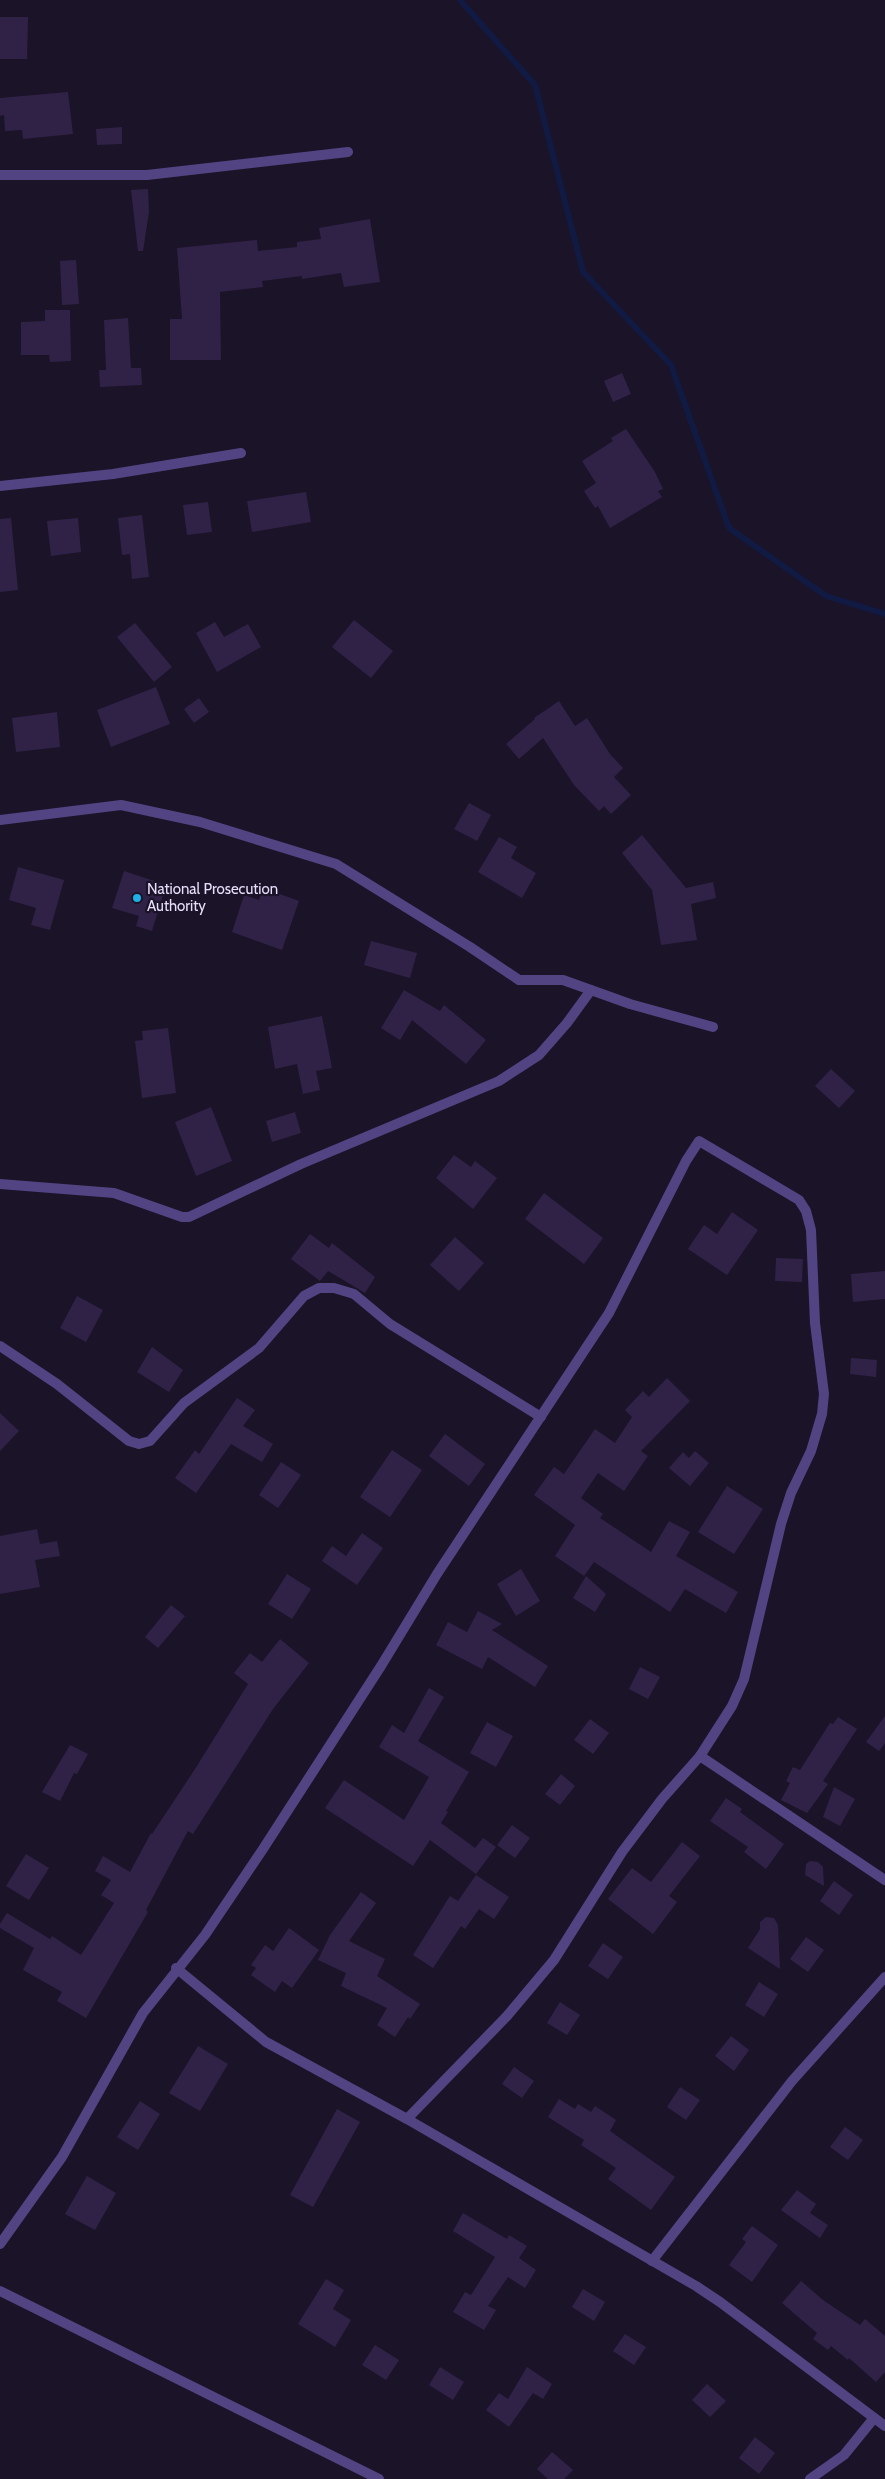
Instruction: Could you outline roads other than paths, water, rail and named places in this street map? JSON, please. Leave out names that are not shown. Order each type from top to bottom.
[{"type":"street","points":[[0,175],[147,175],[348,152]]},
{"type":"street","points":[[0,486],[113,474],[241,453]]},
{"type":"street","points":[[0,820],[121,805],[200,822],[336,864],[470,947],[519,980],[564,980],[630,1004],[713,1027]]},
{"type":"street","points":[[0,1184],[114,1193],[182,1217],[189,1217],[301,1164],[499,1082],[539,1055],[567,1023],[591,990]]},
{"type":"street","points":[[0,2244],[62,2156],[143,2013],[176,1968],[204,1935],[263,1849],[381,1666],[437,1574],[609,1313],[686,1161],[699,1140],[799,1200],[806,1210],[811,1230],[815,1323],[824,1394],[822,1414],[810,1451],[791,1492],[781,1524],[744,1679],[732,1706],[700,1756],[662,1799],[622,1852],[554,1960],[507,2016],[407,2118]]},
{"type":"street","points":[[0,1346],[57,1384],[129,1441],[139,1444],[150,1441],[184,1403],[259,1348],[304,1296],[320,1288],[334,1288],[354,1294],[390,1324],[541,1417]]},
{"type":"street","points":[[700,1756],[885,1880]]},
{"type":"street","points":[[176,1968],[266,2042],[407,2118],[652,2260],[720,2302],[885,2426]]},
{"type":"street","points":[[652,2260],[792,2080],[885,1977]]},
{"type":"street","points":[[0,2291],[379,2479]]},
{"type":"street","points":[[810,2479],[844,2455],[874,2418]]},
{"type":"waterway","points":[[460,0],[535,85],[583,272],[671,365],[729,528],[826,596],[885,614]]},
{"type":"place","name":"National Prosecution Authority","points":[[137,898]]}]
